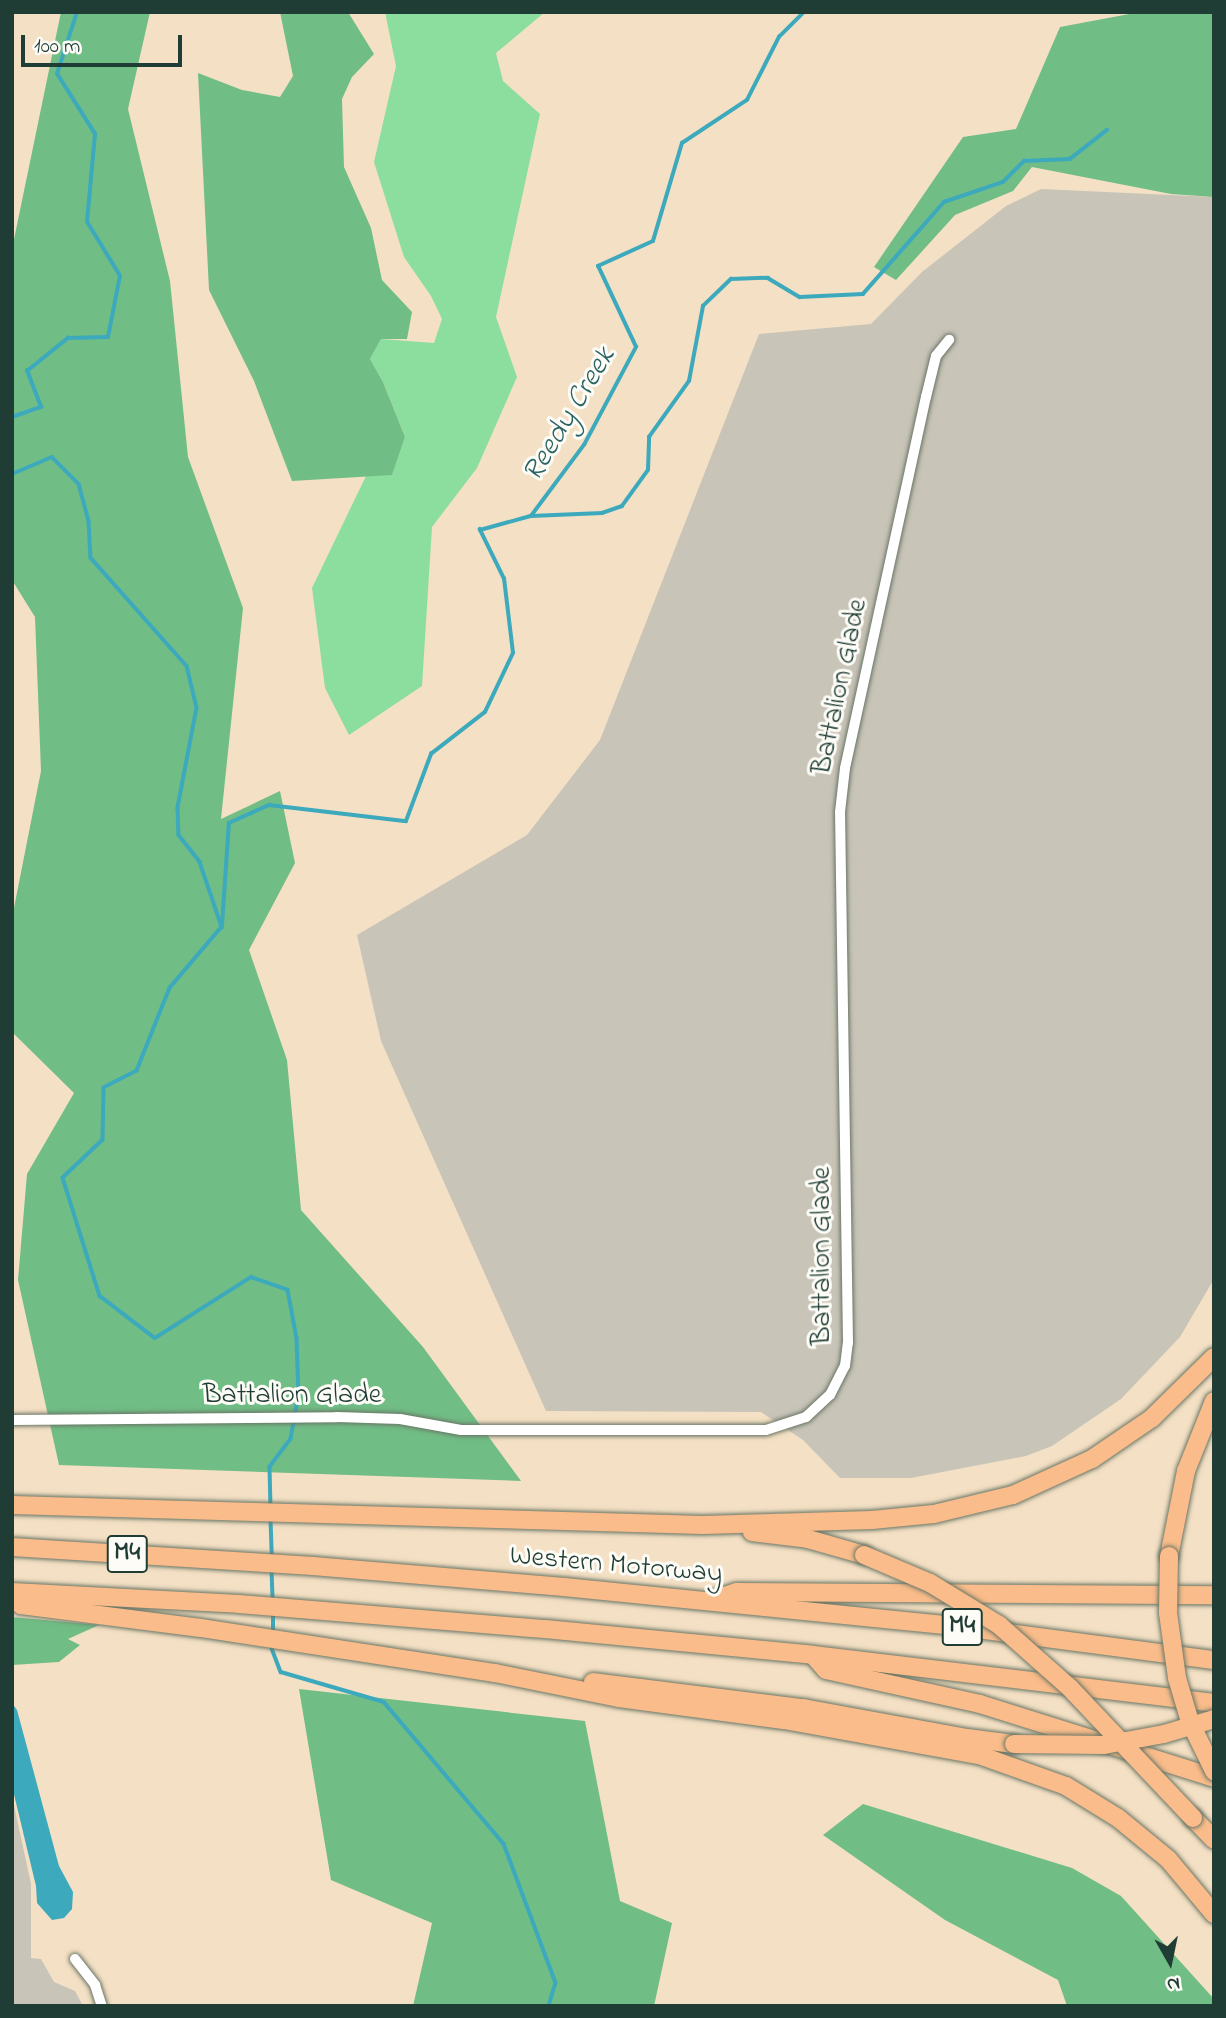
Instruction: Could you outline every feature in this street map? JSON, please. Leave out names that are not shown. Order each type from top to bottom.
[{"type":"highway","points":[[12,1505],[703,1525],[901,1518],[961,1510],[1004,1498],[1065,1473],[1129,1435],[1185,1388],[1214,1357]]},
{"type":"highway","points":[[1214,1401],[1186,1471],[1169,1556],[1168,1613],[1177,1678],[1190,1722],[1214,1770]]},
{"type":"highway","points":[[703,1525],[714,1529],[808,1539],[864,1555],[930,1583],[999,1625],[1070,1688],[1214,1840]]},
{"type":"highway","name":"Western Motorway","points":[[12,1547],[313,1566],[709,1601],[947,1625],[1214,1660]]},
{"type":"highway","points":[[709,1601],[736,1592],[1214,1595]]},
{"type":"highway","points":[[12,1594],[21,1605],[201,1628],[495,1673],[734,1698],[1014,1744],[1081,1746],[1116,1743],[1164,1734],[1214,1718]]},
{"type":"highway","name":"M4","points":[[12,1594],[310,1609],[813,1655],[1214,1703]]},
{"type":"highway","points":[[813,1655],[826,1670],[993,1707],[1214,1779]]},
{"type":"highway","points":[[495,1673],[620,1698],[872,1734],[1004,1761],[1066,1786],[1139,1833],[1168,1859],[1214,1914]]},
{"type":"street","name":"Battalion Glade","points":[[12,1420],[337,1417],[400,1419],[461,1430],[766,1430],[806,1417],[823,1404],[836,1386],[845,1366],[848,1343],[840,812],[845,768],[926,397],[936,356],[949,340]]},
{"type":"street","points":[[75,1959],[95,1985],[102,2006]]},
{"type":"shaded area","points":[[1041,189],[1214,197],[1214,1279],[1180,1337],[1121,1399],[1052,1446],[1026,1456],[911,1478],[840,1478],[803,1440],[761,1412],[546,1411],[381,1041],[357,935],[527,835],[600,740],[759,334],[871,324],[922,272],[1006,206]]},
{"type":"shaded area","points":[[12,1796],[31,1884],[31,1958],[41,1959],[54,1982],[75,1991],[83,2006],[12,2006]]},
{"type":"green space","points":[[61,12],[150,12],[128,109],[170,281],[188,457],[243,608],[221,819],[280,791],[295,863],[249,950],[287,1060],[301,1210],[423,1347],[521,1481],[59,1465],[18,1280],[27,1174],[74,1093],[12,1032],[12,918],[41,771],[35,617],[12,580],[12,249]]},
{"type":"green space","points":[[280,12],[348,12],[374,54],[352,77],[342,99],[344,167],[371,228],[382,280],[412,312],[407,339],[381,339],[370,359],[383,382],[405,437],[392,475],[292,481],[254,381],[209,290],[198,73],[242,90],[280,97],[293,76]]},
{"type":"green space","points":[[385,12],[545,12],[496,53],[503,81],[540,114],[496,317],[517,377],[477,468],[432,527],[422,686],[349,735],[325,688],[312,588],[366,476],[392,474],[405,437],[383,382],[370,359],[381,339],[434,343],[442,319],[431,296],[404,257],[374,162],[396,66]]},
{"type":"green space","points":[[1140,12],[1214,12],[1214,197],[1171,194],[1032,167],[1013,191],[955,215],[896,280],[874,267],[963,137],[1016,129],[1060,27]]},
{"type":"green space","points":[[12,1617],[99,1625],[68,1639],[80,1645],[59,1662],[12,1665]]},
{"type":"green space","points":[[299,1689],[585,1721],[620,1901],[672,1923],[654,2006],[413,2006],[432,1923],[331,1880]]},
{"type":"green space","points":[[863,1804],[1072,1868],[1121,1896],[1214,1999],[1214,2006],[1067,2006],[1058,1980],[945,1920],[823,1835]]},
{"type":"water","points":[[12,1703],[17,1710],[59,1866],[73,1892],[72,1909],[64,1918],[52,1920],[37,1903],[36,1886],[12,1786]]},
{"type":"waterway","points":[[12,417],[41,407],[27,371],[68,338],[108,337],[120,276],[87,222],[95,134],[57,74],[77,12]]},
{"type":"waterway","name":"Reedy Creek","points":[[222,925],[229,823],[269,805],[406,821],[431,754],[485,712],[513,653],[504,579],[480,530],[531,516],[584,445],[636,347],[598,266],[653,241],[682,143],[747,100],[779,37],[804,12]]},
{"type":"waterway","points":[[531,516],[602,513],[622,506],[648,470],[649,437],[689,381],[703,306],[731,279],[768,278],[800,297],[863,294],[944,202],[1003,182],[1024,161],[1070,159],[1107,130]]},
{"type":"waterway","points":[[12,474],[52,457],[79,484],[89,521],[91,558],[187,666],[197,708],[178,808],[179,835],[200,862],[222,927],[170,988],[137,1071],[104,1088],[103,1140],[63,1178],[100,1296],[155,1338],[251,1277],[288,1290],[297,1339],[299,1395],[291,1439],[270,1467],[271,1509]]},
{"type":"waterway","points":[[271,1520],[272,1558]]},
{"type":"waterway","points":[[272,1569],[273,1600]]},
{"type":"waterway","points":[[273,1611],[273,1634]]},
{"type":"waterway","points":[[271,1646],[281,1672],[384,1702],[504,1844],[556,1983],[549,2006]]}]
